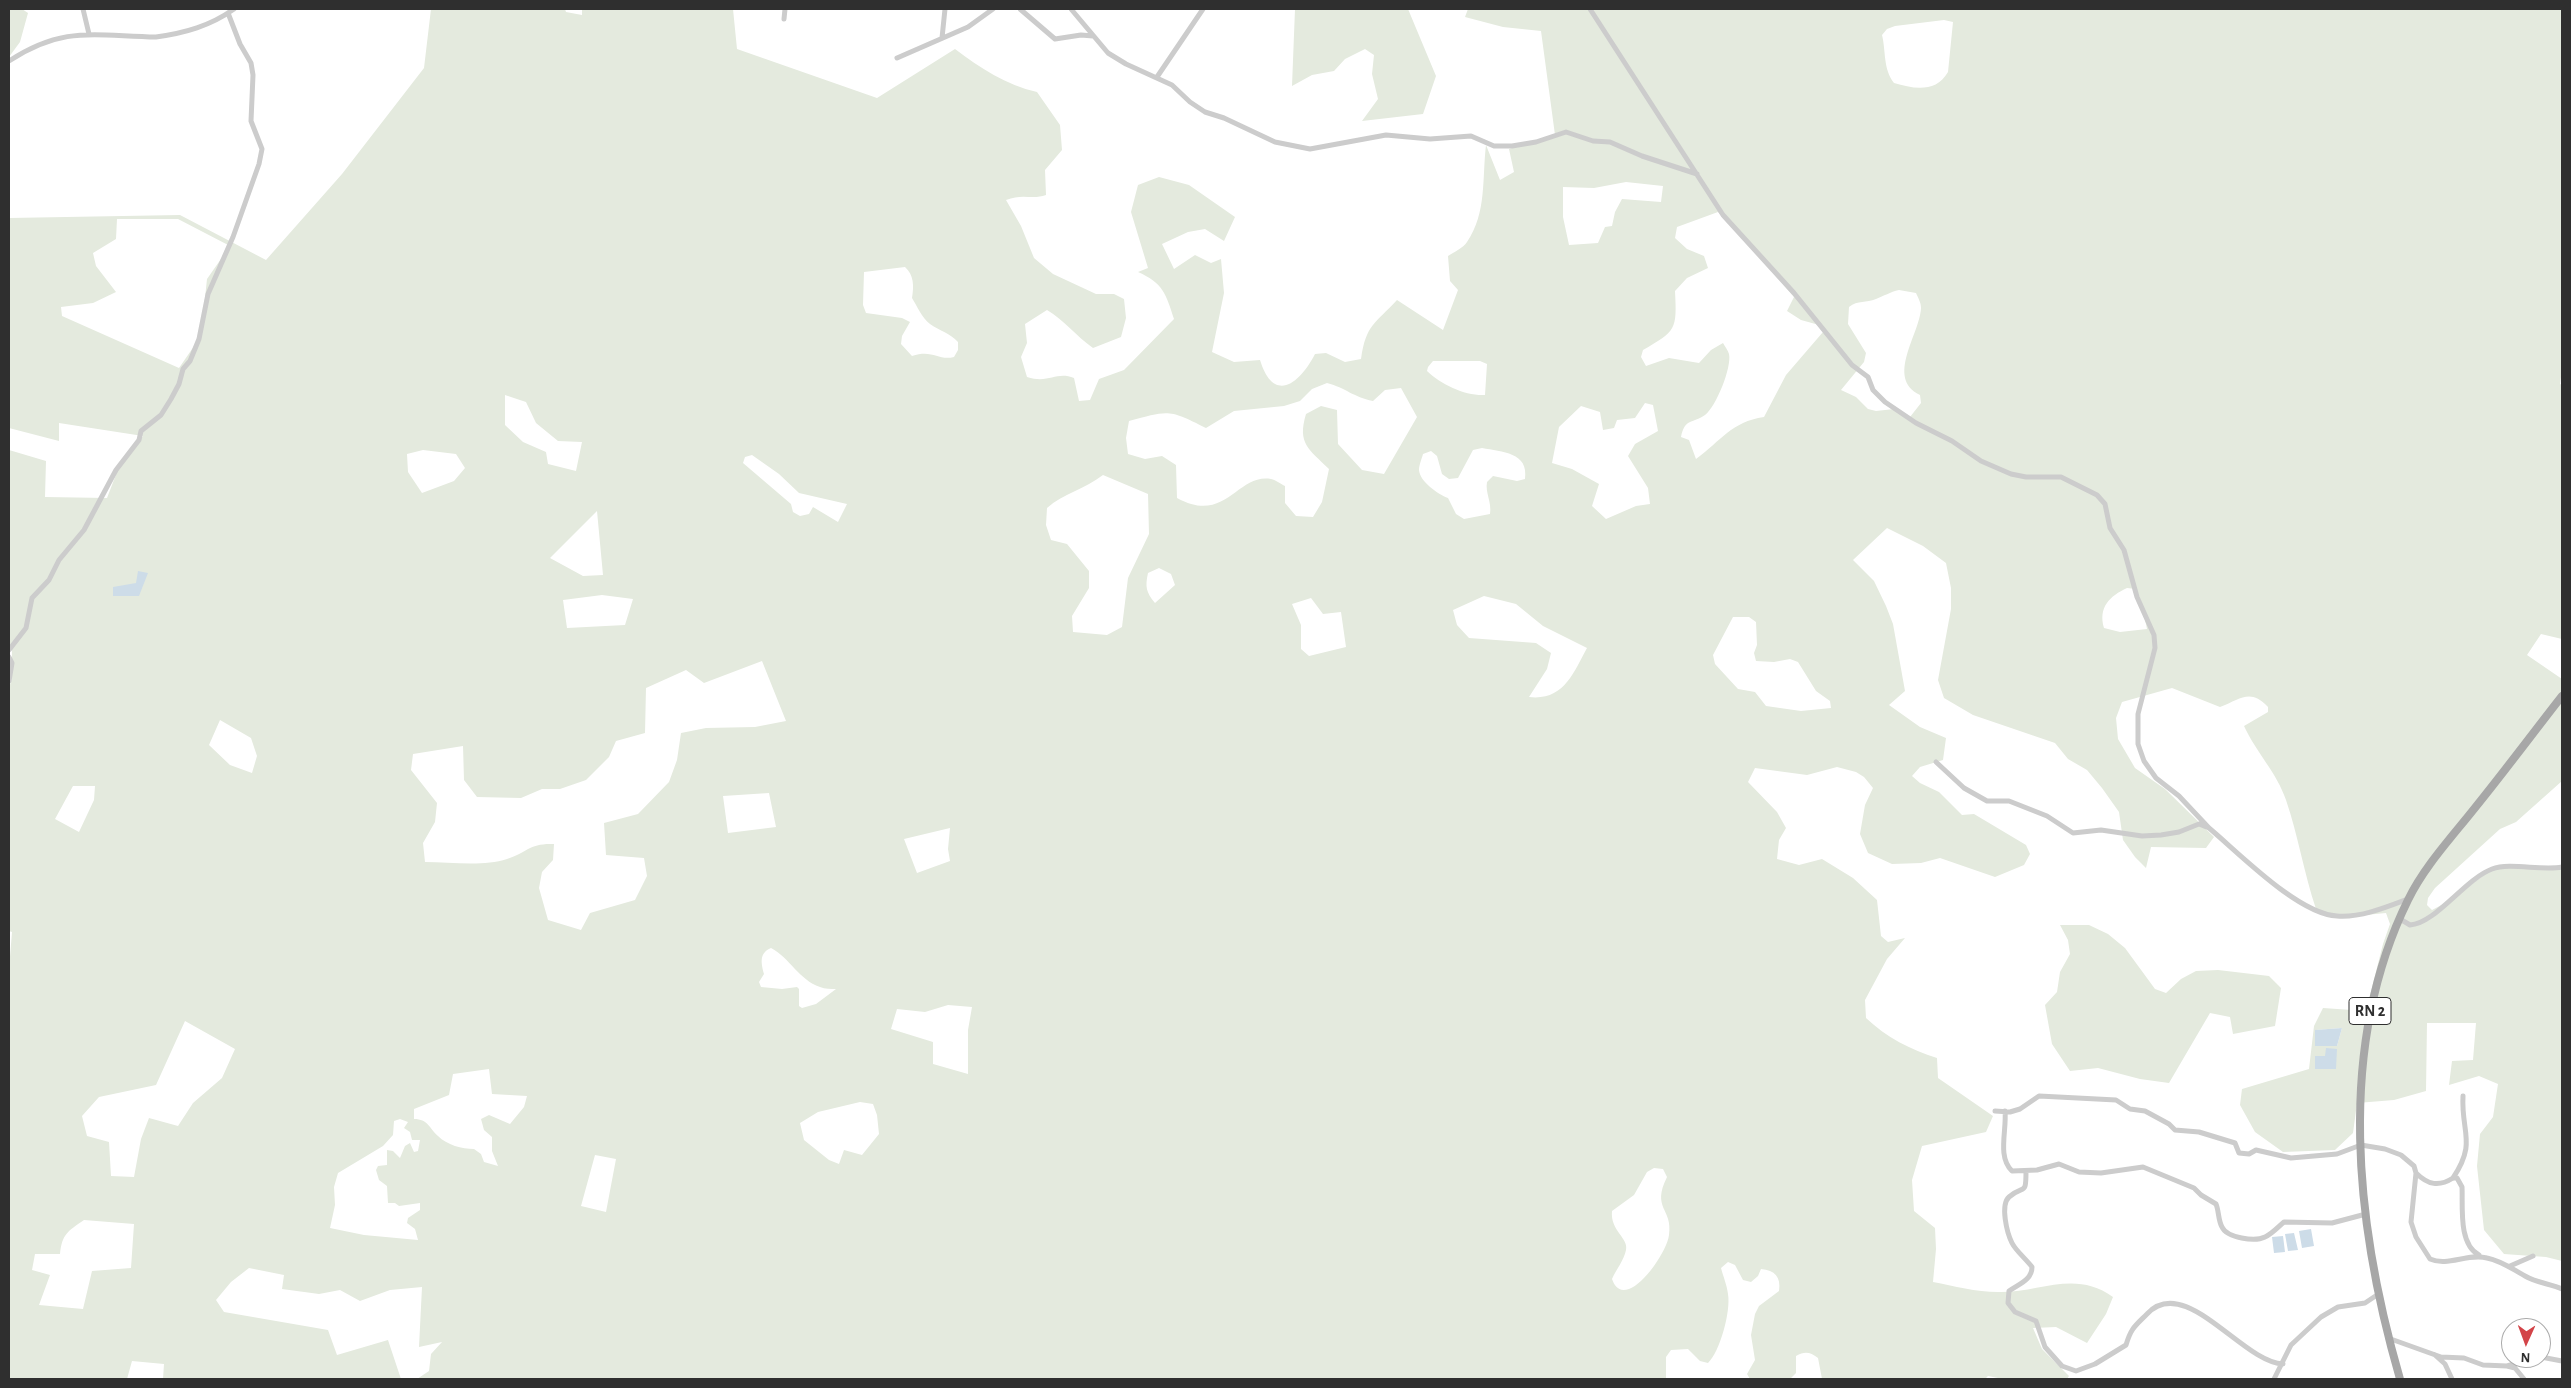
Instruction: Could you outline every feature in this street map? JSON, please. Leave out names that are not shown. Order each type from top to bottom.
[{"type":"main road","name":"RN 2","points":[[2400,1379],[2378,1295],[2366,1214],[2362,1145],[2363,1068],[2371,1009],[2384,959],[2408,899],[2453,835],[2562,696]]},
{"type":"street","points":[[83,9],[89,34]]},
{"type":"street","points":[[9,61],[31,48],[62,36],[89,34],[147,37],[167,36],[202,27],[234,9]]},
{"type":"street","points":[[784,19],[786,9]]},
{"type":"street","points":[[942,38],[945,9]]},
{"type":"street","points":[[897,58],[968,27],[993,9]]},
{"type":"street","points":[[1020,9],[1056,39],[1067,39],[1081,35],[1093,36]]},
{"type":"street","points":[[1071,9],[1108,53],[1126,64],[1172,85],[1190,102],[1205,112],[1224,118],[1274,142],[1310,149],[1386,135],[1430,139],[1471,136],[1494,146],[1512,146],[1536,142],[1566,132],[1593,141],[1610,142],[1642,156],[1697,174]]},
{"type":"street","points":[[1157,77],[1202,9]]},
{"type":"street","points":[[1590,9],[1723,215],[1794,293],[1852,365],[1868,377],[1873,390],[1885,402],[1916,423],[1952,440],[1981,461],[2010,474],[2026,477],[2061,477],[2097,494],[2105,504],[2110,528],[2124,550],[2137,597],[2154,635],[2155,648],[2138,714],[2138,744],[2144,760],[2156,778],[2179,796],[2209,828],[2271,881],[2302,903],[2326,914],[2347,916],[2408,899]]},
{"type":"street","points":[[9,650],[26,628],[32,598],[49,580],[59,560],[91,518],[116,470],[140,440],[141,431],[161,416],[171,400],[179,384],[183,369],[190,361],[199,339],[208,294],[233,236],[259,164],[262,149],[252,122],[253,74],[251,63],[240,44],[228,13]]},
{"type":"street","points":[[9,657],[12,662],[9,681]]},
{"type":"street","points":[[1936,762],[1964,788],[1988,801],[2009,801],[2047,816],[2073,833],[2101,830],[2142,836],[2179,832],[2199,824],[2209,828]]},
{"type":"street","points":[[2400,919],[2410,925],[2424,921],[2457,892],[2493,868],[2552,869],[2562,867]]},
{"type":"street","points":[[1995,1111],[2020,1109],[2039,1096],[2116,1100],[2130,1109],[2146,1111],[2176,1130],[2199,1132],[2235,1144],[2239,1153],[2243,1154],[2256,1150],[2290,1158],[2337,1154],[2362,1145],[2385,1149],[2401,1155],[2414,1166],[2416,1173],[2411,1222],[2416,1236],[2430,1259],[2443,1262],[2468,1257],[2486,1257]]},
{"type":"street","points":[[2416,1173],[2432,1184],[2439,1185],[2453,1178],[2467,1151],[2468,1137],[2462,1110],[2463,1096]]},
{"type":"street","points":[[2005,1111],[2003,1137],[2007,1166],[2012,1171],[2026,1171],[2059,1164],[2079,1172],[2101,1173],[2143,1167],[2194,1188],[2201,1195],[2216,1204],[2220,1225],[2225,1231],[2246,1239],[2260,1239],[2267,1236],[2284,1222],[2332,1224],[2366,1214]]},
{"type":"street","points":[[2026,1171],[2026,1186],[2023,1190],[2009,1197],[2005,1203],[2005,1211],[2012,1242],[2032,1266],[2032,1273],[2029,1279],[2009,1291],[2008,1303],[2015,1312],[2036,1321],[2041,1340],[2062,1366],[2076,1371],[2126,1345],[2132,1328],[2152,1308],[2162,1303],[2174,1303],[2205,1314],[2213,1324],[2263,1358],[2274,1363],[2283,1364]]},
{"type":"street","points":[[2453,1178],[2457,1178],[2462,1187],[2464,1232],[2469,1245],[2476,1254],[2510,1266],[2526,1277],[2562,1289]]},
{"type":"street","points":[[2510,1266],[2532,1256]]},
{"type":"street","points":[[2274,1379],[2291,1345],[2321,1317],[2338,1308],[2365,1303],[2378,1295]]},
{"type":"street","points":[[2388,1338],[2435,1355],[2464,1358],[2483,1365],[2501,1366]]},
{"type":"street","points":[[2435,1355],[2444,1364],[2452,1379]]},
{"type":"street","points":[[2515,1368],[2524,1379]]},
{"type":"shaded area","points":[[9,9],[22,9],[28,13],[20,42],[9,57]]},
{"type":"shaded area","points":[[431,9],[565,9],[566,12],[582,15],[582,9],[733,9],[737,49],[877,98],[955,49],[994,75],[1015,85],[1037,92],[1060,125],[1062,150],[1045,170],[1046,195],[1017,197],[1006,200],[1021,226],[1034,258],[1053,274],[1096,294],[1114,294],[1124,299],[1126,318],[1121,337],[1093,348],[1047,310],[1025,324],[1027,343],[1021,357],[1027,377],[1041,379],[1068,376],[1074,378],[1079,401],[1090,400],[1099,379],[1124,370],[1174,319],[1162,290],[1153,280],[1138,272],[1148,268],[1131,212],[1138,185],[1159,177],[1189,185],[1235,217],[1224,241],[1205,229],[1188,232],[1162,244],[1174,269],[1195,255],[1211,263],[1221,259],[1224,293],[1212,352],[1234,362],[1260,360],[1272,382],[1280,386],[1295,381],[1315,354],[1326,353],[1345,362],[1361,359],[1369,331],[1397,300],[1443,330],[1458,290],[1450,281],[1448,256],[1465,244],[1478,219],[1481,207],[1486,145],[1500,180],[1514,172],[1509,149],[1555,135],[1541,31],[1503,27],[1465,17],[1468,9],[2562,9],[2562,370],[2560,384],[2562,385],[2562,639],[2541,634],[2527,655],[2562,679],[2562,781],[2516,822],[2500,829],[2435,888],[2428,898],[2427,905],[2432,910],[2451,900],[2496,866],[2562,867],[2562,1261],[2546,1257],[2504,1254],[2484,1230],[2477,1166],[2480,1134],[2493,1117],[2498,1084],[2479,1076],[2449,1085],[2452,1061],[2473,1060],[2476,1023],[2427,1023],[2426,1091],[2394,1100],[2357,1103],[2353,1133],[2335,1150],[2283,1152],[2255,1132],[2240,1105],[2242,1089],[2309,1069],[2314,1026],[2323,1008],[2366,1011],[2390,924],[2386,913],[2334,918],[2316,909],[2286,800],[2277,781],[2244,726],[2268,712],[2268,707],[2256,698],[2245,697],[2220,707],[2172,688],[2122,702],[2116,718],[2118,739],[2135,768],[2165,789],[2214,837],[2206,848],[2151,847],[2146,868],[2135,857],[2123,840],[2119,812],[2102,788],[2087,770],[2068,759],[2055,743],[1973,715],[1944,698],[1938,680],[1951,609],[1951,588],[1946,563],[1923,546],[1887,528],[1853,560],[1874,581],[1893,624],[1905,691],[1889,705],[1920,727],[1946,738],[1943,760],[1920,767],[1912,776],[1920,783],[1939,792],[1962,815],[1974,814],[2026,845],[2030,854],[2024,865],[1995,877],[1940,858],[1921,863],[1892,864],[1868,853],[1860,834],[1865,805],[1873,788],[1864,777],[1856,772],[1837,767],[1807,775],[1755,768],[1748,782],[1777,812],[1786,828],[1779,840],[1777,859],[1799,865],[1822,859],[1853,878],[1877,900],[1881,936],[1888,942],[1905,938],[1887,959],[1865,1000],[1866,1018],[1899,1042],[1937,1058],[1938,1078],[1993,1116],[1986,1132],[1922,1146],[1912,1180],[1914,1211],[1935,1228],[1936,1249],[1933,1282],[1990,1292],[2013,1291],[2071,1283],[2099,1289],[2113,1297],[2106,1314],[2087,1343],[2056,1327],[2033,1328],[2042,1349],[2069,1376],[2067,1379],[2003,1379],[1988,1376],[1985,1379],[1822,1379],[1818,1358],[1810,1353],[1802,1353],[1796,1356],[1796,1373],[1790,1379],[1750,1379],[1747,1374],[1755,1360],[1751,1335],[1755,1314],[1759,1306],[1779,1291],[1779,1282],[1776,1275],[1761,1269],[1758,1276],[1751,1282],[1743,1280],[1735,1265],[1728,1262],[1721,1268],[1727,1287],[1728,1310],[1724,1331],[1717,1350],[1708,1363],[1700,1361],[1688,1349],[1671,1350],[1666,1357],[1666,1379],[417,1379],[429,1371],[431,1354],[442,1342],[419,1347],[422,1287],[390,1290],[360,1301],[340,1290],[319,1294],[282,1289],[284,1275],[249,1268],[231,1282],[216,1300],[224,1312],[328,1330],[337,1355],[388,1340],[401,1379],[163,1379],[164,1364],[132,1361],[127,1379],[9,1379],[9,969],[12,932],[9,931],[9,688],[12,678],[12,646],[9,645],[9,450],[46,461],[45,497],[107,498],[122,459],[143,436],[59,423],[59,441],[9,428],[9,218],[180,215],[266,260],[342,174],[424,68]],"holes":[[[1944,20],[1953,22],[1948,72],[1937,83],[1924,88],[1894,83],[1886,66],[1882,35],[1887,29],[1895,26]],[[1626,182],[1663,186],[1661,202],[1622,199],[1615,212],[1612,226],[1605,227],[1598,243],[1569,245],[1563,217],[1563,187],[1594,188]],[[1718,212],[1732,225],[1794,297],[1787,311],[1801,320],[1819,325],[1823,332],[1786,375],[1764,417],[1753,419],[1735,427],[1696,459],[1689,440],[1681,437],[1687,424],[1705,415],[1714,404],[1726,377],[1729,360],[1728,351],[1723,343],[1711,350],[1699,363],[1669,358],[1646,366],[1641,357],[1643,350],[1662,338],[1672,328],[1675,314],[1675,291],[1687,278],[1708,268],[1704,256],[1687,249],[1675,238],[1677,227]],[[117,219],[178,219],[230,246],[207,279],[201,336],[179,368],[62,316],[61,307],[93,303],[116,292],[96,266],[93,253],[116,239]],[[905,267],[913,281],[912,298],[922,315],[930,324],[952,336],[958,342],[958,350],[954,357],[944,358],[930,354],[912,356],[901,344],[902,336],[910,322],[902,318],[866,313],[863,305],[864,272]],[[1899,290],[1916,293],[1921,308],[1905,367],[1905,378],[1910,387],[1920,395],[1921,403],[1910,417],[1894,409],[1876,411],[1868,409],[1856,397],[1841,390],[1864,362],[1866,353],[1848,324],[1849,307],[1856,303],[1872,300]],[[1433,361],[1480,361],[1487,364],[1485,395],[1462,392],[1440,381],[1427,371]],[[1327,383],[1373,401],[1385,390],[1401,388],[1417,417],[1384,474],[1362,470],[1338,444],[1337,410],[1321,406],[1306,414],[1303,432],[1304,439],[1311,451],[1329,469],[1322,502],[1313,517],[1296,516],[1285,503],[1285,486],[1271,479],[1259,479],[1249,483],[1230,496],[1208,506],[1194,505],[1177,498],[1176,465],[1162,456],[1145,459],[1128,454],[1126,438],[1129,421],[1161,413],[1169,413],[1184,417],[1206,428],[1234,411],[1284,406],[1300,401],[1312,389]],[[505,395],[526,402],[536,423],[558,441],[582,442],[576,471],[548,464],[546,452],[523,442],[505,425]],[[1645,403],[1653,405],[1658,431],[1635,444],[1628,456],[1648,488],[1650,504],[1636,506],[1606,519],[1592,506],[1599,484],[1572,469],[1552,463],[1559,427],[1581,406],[1600,412],[1603,430],[1614,428],[1617,420],[1635,418]],[[1482,448],[1505,452],[1518,458],[1523,463],[1525,479],[1517,481],[1493,476],[1487,482],[1490,514],[1464,519],[1456,514],[1448,498],[1430,487],[1420,474],[1419,468],[1423,454],[1431,451],[1437,456],[1442,474],[1449,479],[1458,478],[1473,450]],[[423,450],[456,454],[465,468],[454,481],[422,493],[408,472],[407,454]],[[752,455],[779,474],[799,493],[847,504],[838,522],[813,507],[809,514],[800,516],[793,512],[791,504],[743,463],[745,457]],[[1103,475],[1148,494],[1149,534],[1128,578],[1122,627],[1107,635],[1073,632],[1072,616],[1089,588],[1089,571],[1067,544],[1051,540],[1046,525],[1047,508]],[[597,511],[603,575],[583,576],[550,558]],[[1159,568],[1171,574],[1175,585],[1155,603],[1148,592],[1148,573]],[[2127,588],[2136,589],[2142,605],[2147,629],[2120,632],[2104,628],[2103,614],[2107,603],[2115,595]],[[602,595],[633,599],[625,625],[567,628],[563,600]],[[1484,596],[1516,604],[1543,626],[1587,648],[1566,684],[1559,690],[1550,695],[1529,697],[1547,669],[1551,653],[1536,643],[1469,638],[1457,625],[1453,610]],[[1311,598],[1323,614],[1341,612],[1346,647],[1309,656],[1301,649],[1301,625],[1292,604]],[[1733,617],[1749,617],[1756,622],[1757,645],[1754,653],[1756,661],[1774,662],[1790,659],[1798,662],[1816,691],[1830,701],[1831,708],[1801,711],[1766,706],[1755,692],[1738,689],[1715,664],[1713,655]],[[762,661],[786,721],[755,727],[706,728],[681,733],[677,760],[669,782],[638,814],[604,823],[606,855],[644,858],[647,876],[635,900],[590,913],[581,930],[548,920],[539,888],[542,872],[553,860],[554,844],[534,846],[507,859],[488,863],[425,862],[423,843],[435,822],[437,803],[411,770],[413,754],[463,746],[464,780],[477,797],[521,798],[542,789],[560,789],[586,780],[609,757],[616,741],[645,733],[646,688],[686,670],[704,683]],[[220,720],[251,738],[257,756],[252,773],[230,765],[209,745]],[[73,786],[95,786],[94,800],[79,832],[55,819]],[[769,793],[776,827],[728,833],[723,796]],[[950,828],[948,849],[950,861],[917,873],[904,839]],[[771,948],[784,957],[800,974],[813,984],[824,988],[836,989],[816,1004],[802,1008],[799,1006],[799,989],[797,987],[782,989],[761,987],[759,982],[764,974],[762,959],[764,953]],[[948,1005],[972,1007],[968,1030],[968,1074],[933,1064],[933,1042],[891,1029],[897,1009],[925,1012]],[[185,1021],[235,1049],[222,1078],[193,1103],[178,1126],[149,1118],[141,1139],[134,1177],[111,1176],[109,1142],[87,1136],[82,1116],[99,1097],[156,1085]],[[2342,1028],[2337,1046],[2315,1030],[2316,1030]],[[489,1069],[492,1094],[527,1096],[524,1107],[510,1124],[489,1115],[481,1119],[484,1130],[492,1137],[492,1151],[498,1166],[484,1162],[481,1154],[474,1149],[446,1142],[425,1122],[414,1119],[414,1109],[449,1095],[453,1074]],[[860,1102],[873,1104],[877,1115],[879,1134],[862,1155],[844,1150],[839,1164],[829,1160],[804,1140],[800,1123],[818,1112]],[[400,1119],[408,1122],[404,1128],[410,1132],[412,1140],[420,1140],[418,1151],[414,1152],[410,1143],[405,1146],[400,1158],[393,1151],[387,1150],[387,1165],[378,1166],[376,1170],[379,1180],[387,1186],[388,1203],[395,1203],[399,1206],[420,1203],[420,1210],[408,1218],[407,1223],[415,1229],[418,1240],[364,1235],[330,1228],[335,1205],[334,1187],[338,1173],[383,1146],[393,1135],[394,1121]],[[595,1155],[616,1159],[606,1212],[581,1206]],[[1654,1168],[1663,1169],[1667,1177],[1661,1196],[1669,1226],[1667,1242],[1648,1274],[1635,1286],[1626,1290],[1618,1288],[1612,1279],[1626,1250],[1625,1242],[1614,1224],[1612,1211],[1634,1195],[1647,1172]],[[84,1220],[134,1224],[131,1268],[92,1271],[83,1309],[39,1305],[50,1275],[32,1270],[35,1254],[60,1254],[64,1237]]]},
{"type":"shaded area","points":[[1295,9],[1408,9],[1436,76],[1423,114],[1362,121],[1378,99],[1372,74],[1374,55],[1365,49],[1345,59],[1334,71],[1312,75],[1292,86]]},
{"type":"shaded area","points":[[2060,925],[2089,925],[2108,934],[2125,948],[2155,989],[2166,993],[2181,979],[2196,971],[2218,970],[2269,976],[2281,988],[2275,1026],[2233,1034],[2230,1017],[2210,1013],[2169,1083],[2140,1079],[2098,1068],[2070,1071],[2052,1044],[2045,1005],[2057,992],[2060,972],[2070,954],[2068,940]]},
{"type":"water","points":[[138,571],[148,573],[139,596],[113,596],[113,587],[136,583]]},
{"type":"water","points":[[2342,1028],[2337,1046],[2315,1046],[2315,1030]]},
{"type":"water","points":[[2326,1048],[2337,1049],[2336,1069],[2315,1069],[2315,1056],[2325,1056]]},
{"type":"water","points":[[2311,1229],[2314,1246],[2302,1248],[2299,1231]]},
{"type":"water","points":[[2294,1233],[2298,1250],[2288,1251],[2285,1234]]},
{"type":"water","points":[[2283,1236],[2285,1252],[2274,1253],[2272,1237]]}]
